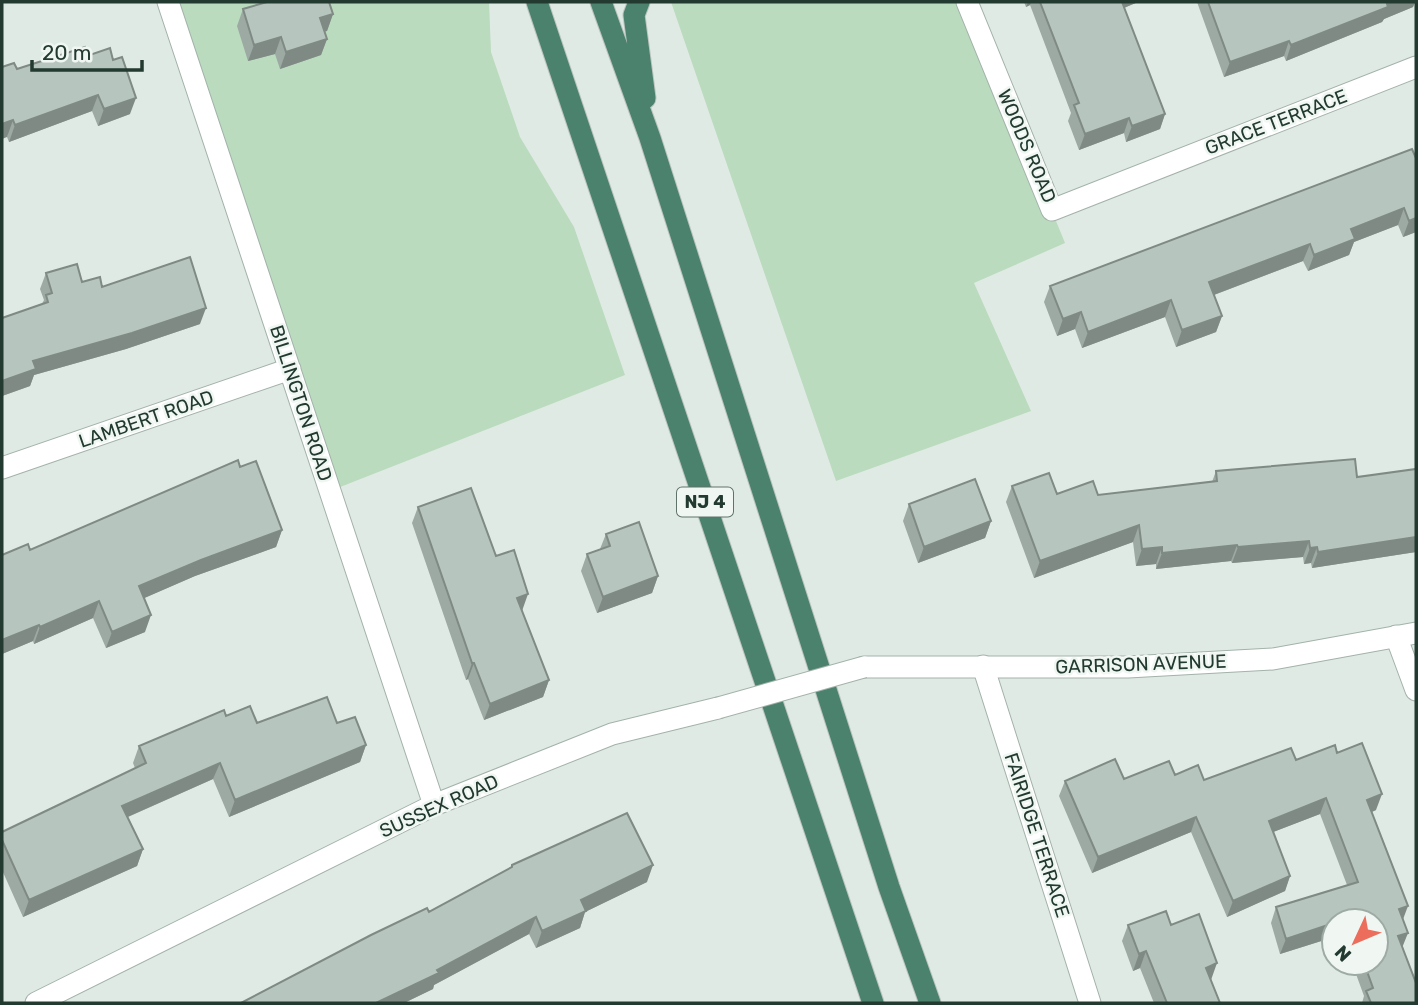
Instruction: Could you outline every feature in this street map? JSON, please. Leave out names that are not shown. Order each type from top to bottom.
[{"type":"highway","name":"NJ 4","points":[[537,2],[873,1003]]},
{"type":"highway","name":"NJ 4","points":[[601,2],[650,138],[889,887],[930,1003]]},
{"type":"highway","points":[[639,2],[634,15],[650,138]]},
{"type":"street","name":"BILLINGTON ROAD","points":[[168,2],[434,805]]},
{"type":"street","name":"WOODS ROAD","points":[[967,2],[1052,210],[1136,177]]},
{"type":"street","name":"GRACE TERRACE","points":[[1136,177],[1416,67]]},
{"type":"street","name":"LAMBERT ROAD","points":[[2,468],[290,369]]},
{"type":"street","name":"GARRISON AVENUE","points":[[864,667],[1128,667],[1273,659],[1406,634]]},
{"type":"street","points":[[1406,634],[1416,691]]},
{"type":"street","name":"FAIRIDGE TERRACE","points":[[984,666],[1090,1003]]},
{"type":"street","name":"SUSSEX ROAD","points":[[36,1003],[434,805],[612,734],[718,708],[864,667]]},
{"type":"green space","points":[[168,2],[489,2],[491,52],[520,137],[574,227],[625,375],[330,491]]},
{"type":"green space","points":[[671,2],[967,2],[1065,243],[974,283],[1031,411],[836,481]]},
{"type":"building","points":[[267,2],[329,2],[333,14],[320,18],[327,39],[286,52],[281,37],[254,45],[243,9]]},
{"type":"building","points":[[1040,2],[1122,2],[1165,114],[1132,126],[1129,118],[1085,134],[1074,105],[1079,103]]},
{"type":"building","points":[[1208,2],[1393,2],[1387,4],[1388,7],[1291,45],[1289,41],[1230,62]]},
{"type":"building","points":[[85,47],[87,56],[110,48],[113,60],[122,57],[136,98],[104,109],[98,95],[15,125],[13,120],[2,124],[2,67],[14,63],[17,69]]},
{"type":"building","points":[[1412,149],[1416,155],[1416,218],[1409,221],[1404,208],[1351,229],[1355,239],[1314,255],[1310,244],[1209,282],[1222,316],[1182,330],[1171,300],[1088,332],[1081,312],[1063,319],[1050,286]]},
{"type":"building","points":[[190,257],[206,308],[132,333],[33,361],[36,369],[2,381],[2,318],[48,302],[46,295],[52,293],[46,273],[77,264],[82,282],[100,277],[102,287]]},
{"type":"building","points":[[1355,459],[1357,477],[1416,469],[1416,537],[1318,552],[1317,547],[1310,548],[1309,541],[1162,553],[1162,547],[1142,549],[1139,525],[1040,561],[1012,486],[1049,473],[1057,494],[1093,481],[1098,495],[1217,481],[1216,471]]},
{"type":"building","points":[[238,460],[240,467],[256,461],[282,530],[139,586],[151,615],[112,632],[99,601],[40,627],[39,625],[2,640],[2,555],[28,544],[30,550]]},
{"type":"building","points":[[975,479],[991,521],[924,547],[909,504]]},
{"type":"building","points":[[471,488],[496,556],[514,550],[528,594],[517,598],[549,680],[490,704],[472,663],[418,507]]},
{"type":"building","points":[[639,522],[658,576],[603,597],[587,554],[610,546],[606,534]]},
{"type":"building","points":[[327,697],[337,723],[355,717],[366,745],[235,800],[220,763],[122,806],[143,849],[29,900],[2,840],[2,832],[146,763],[139,746],[224,710],[226,716],[250,706],[257,723]]},
{"type":"building","points":[[1362,743],[1382,794],[1367,800],[1408,906],[1399,909],[1408,933],[1398,936],[1416,983],[1416,1003],[1371,1003],[1366,991],[1373,988],[1369,977],[1390,977],[1390,907],[1320,907],[1320,928],[1286,939],[1276,907],[1358,882],[1326,798],[1269,821],[1290,876],[1233,901],[1196,817],[1098,857],[1065,781],[1115,759],[1124,779],[1169,761],[1175,775],[1198,765],[1204,780],[1291,748],[1296,760],[1335,745],[1337,753]]},
{"type":"building","points":[[627,813],[653,865],[581,900],[586,911],[542,931],[536,917],[437,970],[439,973],[376,1003],[241,1003],[371,935],[427,908],[429,912],[512,865]]},
{"type":"building","points":[[1166,911],[1171,925],[1199,914],[1217,963],[1206,968],[1220,1003],[1167,1003],[1146,951],[1139,954],[1128,925]]}]
